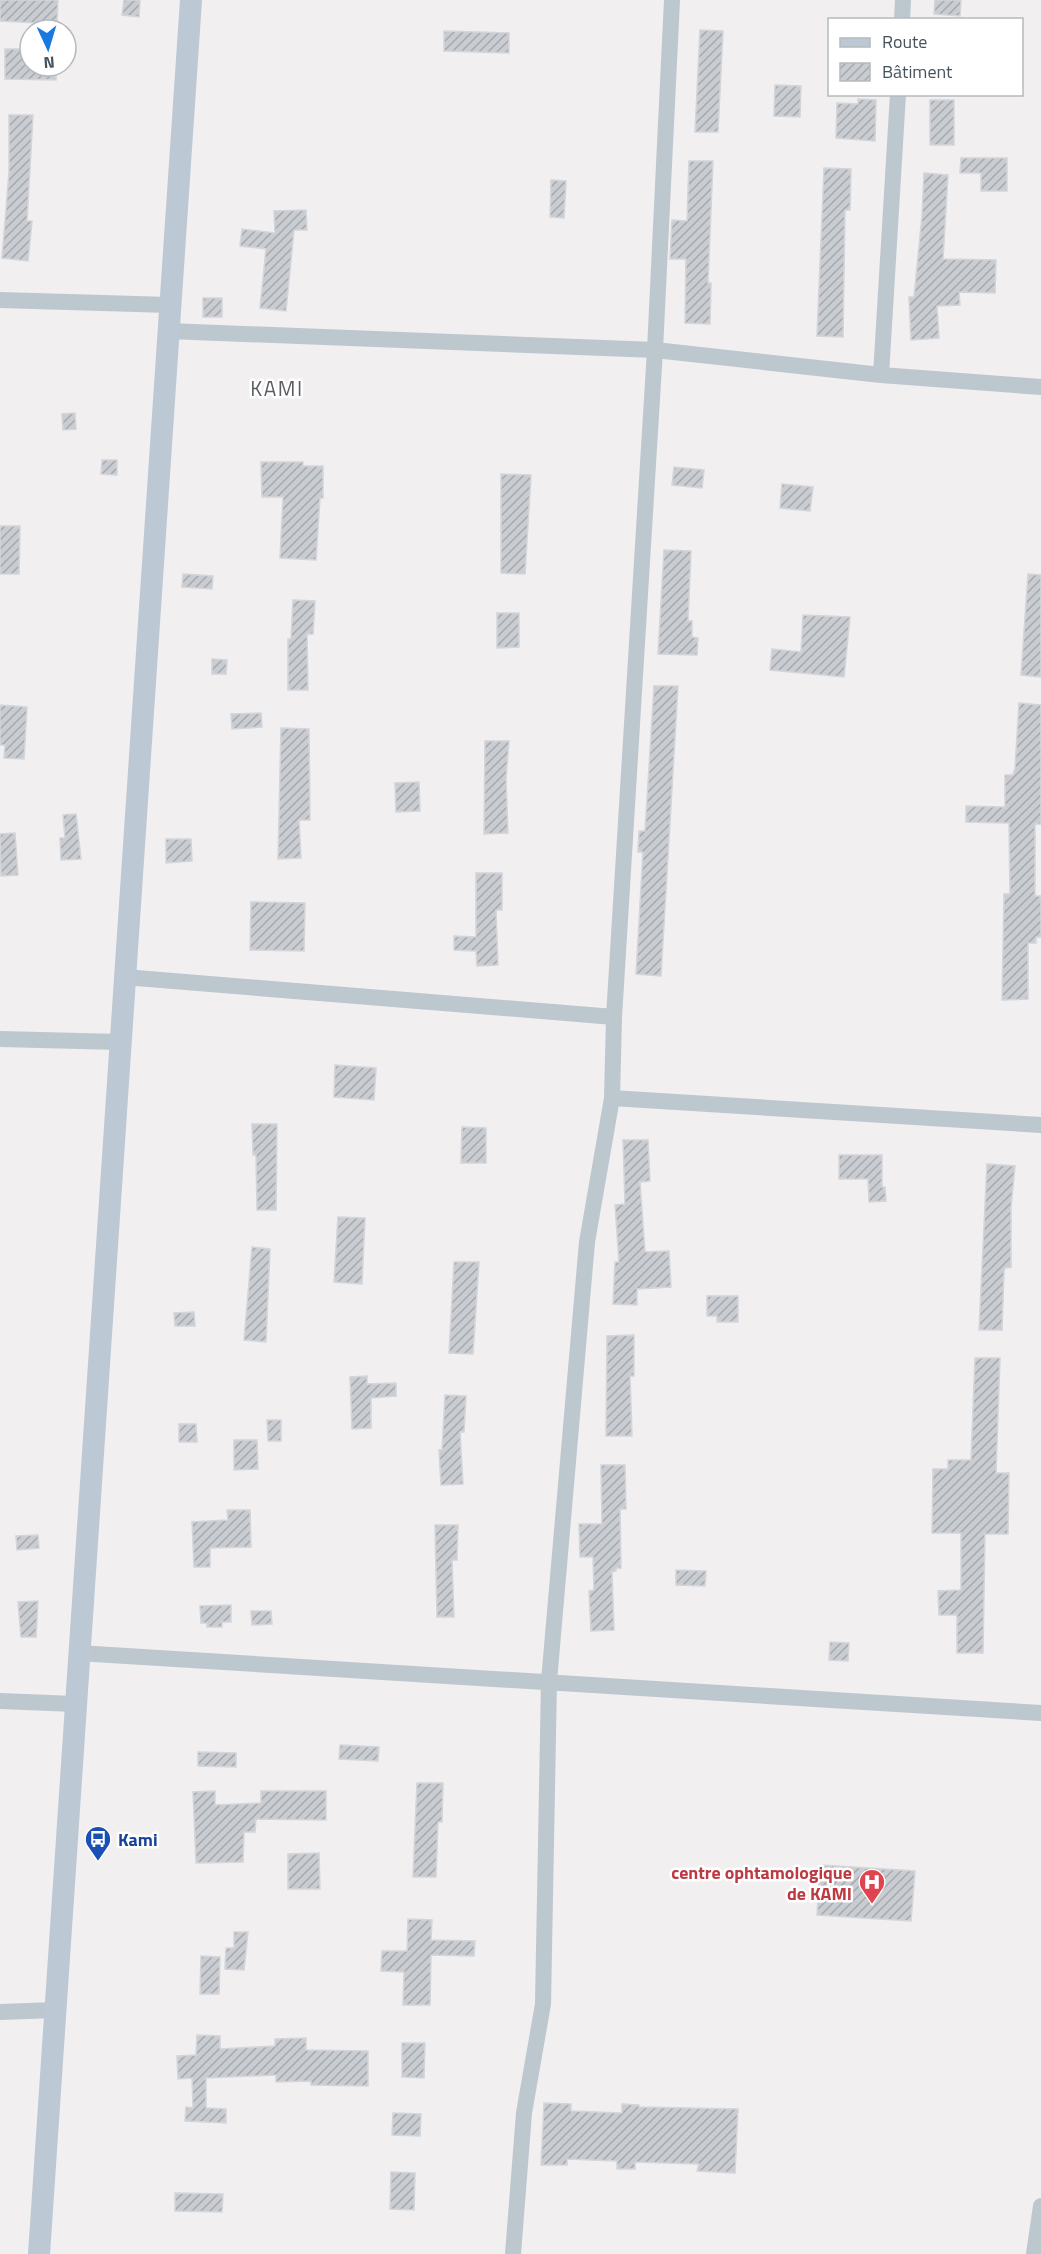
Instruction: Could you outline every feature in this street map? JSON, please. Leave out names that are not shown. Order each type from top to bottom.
[{"type":"street","points":[[39,2254],[191,0]]},
{"type":"street","points":[[513,2254],[524,2113],[543,2004],[549,1681],[587,1242],[612,1098],[614,1017],[655,351],[672,0]]},
{"type":"street","points":[[902,18],[903,0]]},
{"type":"street","points":[[881,375],[898,96]]},
{"type":"street","points":[[0,300],[170,305]]},
{"type":"street","points":[[168,331],[655,351],[881,375],[1041,387]]},
{"type":"street","points":[[124,977],[614,1017]]},
{"type":"street","points":[[0,1039],[120,1042]]},
{"type":"street","points":[[612,1098],[1041,1125]]},
{"type":"street","points":[[78,1653],[1041,1713]]},
{"type":"street","points":[[0,1701],[75,1704]]},
{"type":"street","points":[[0,2012],[55,2010]]},
{"type":"street","points":[[1034,2254],[1041,2206]]},
{"type":"building","points":[[0,0],[58,0],[57,18],[18,18],[18,22],[0,21]]},
{"type":"building","points":[[124,0],[140,0],[139,17],[122,15]]},
{"type":"building","points":[[935,0],[961,0],[960,16],[934,14]]},
{"type":"building","points":[[700,30],[723,31],[718,132],[695,132]]},
{"type":"building","points":[[444,31],[509,33],[509,53],[444,51]]},
{"type":"building","points":[[5,49],[18,49],[18,78],[56,78],[56,80],[5,79]]},
{"type":"building","points":[[775,85],[801,86],[800,117],[774,116]]},
{"type":"building","points":[[858,99],[876,100],[875,141],[836,138],[837,103],[858,104]]},
{"type":"building","points":[[930,100],[954,100],[954,145],[930,145]]},
{"type":"building","points":[[9,115],[33,115],[27,221],[32,221],[28,261],[2,258],[9,172]]},
{"type":"building","points":[[961,158],[1007,158],[1007,191],[981,191],[981,173],[960,173]]},
{"type":"building","points":[[689,161],[713,161],[708,283],[711,283],[710,324],[685,323],[686,259],[670,259],[672,220],[687,221]]},
{"type":"building","points":[[824,168],[851,169],[850,210],[845,210],[843,337],[817,336]]},
{"type":"building","points":[[924,173],[948,175],[943,259],[996,260],[995,293],[959,292],[960,305],[937,306],[939,338],[911,340],[909,297],[914,297]]},
{"type":"building","points":[[551,180],[566,181],[564,218],[550,217]]},
{"type":"building","points":[[306,210],[307,230],[294,230],[286,311],[260,308],[266,249],[240,246],[242,229],[275,233],[274,211]]},
{"type":"building","points":[[203,298],[222,298],[222,317],[203,317]]},
{"type":"building","points":[[75,413],[76,429],[63,430],[62,414]]},
{"type":"building","points":[[102,460],[117,460],[117,475],[101,474]]},
{"type":"building","points":[[261,462],[303,462],[303,466],[323,466],[323,498],[320,498],[316,560],[280,558],[283,497],[262,497]]},
{"type":"building","points":[[674,467],[704,470],[702,488],[672,485]]},
{"type":"building","points":[[501,474],[531,475],[525,574],[501,573]]},
{"type":"building","points":[[782,484],[813,487],[810,511],[780,508]]},
{"type":"building","points":[[0,526],[20,526],[19,574],[0,574]]},
{"type":"building","points":[[664,550],[691,551],[688,621],[692,621],[692,637],[698,638],[697,655],[658,654]]},
{"type":"building","points":[[183,574],[213,576],[212,589],[182,587]]},
{"type":"building","points":[[1028,574],[1041,575],[1041,677],[1021,675]]},
{"type":"building","points":[[293,600],[315,601],[313,634],[307,634],[308,690],[288,690],[288,639],[291,639]]},
{"type":"building","points":[[497,613],[519,613],[519,647],[497,648]]},
{"type":"building","points":[[803,615],[850,617],[844,677],[770,670],[772,649],[801,652]]},
{"type":"building","points":[[212,659],[227,660],[226,674],[212,674]]},
{"type":"building","points":[[654,686],[678,686],[661,976],[636,974],[643,852],[638,852],[639,831],[645,831]]},
{"type":"building","points":[[1019,703],[1041,705],[1041,824],[1035,824],[1035,896],[1041,896],[1041,937],[1036,937],[1036,943],[1028,943],[1028,999],[1002,1000],[1004,894],[1010,894],[1009,823],[966,822],[966,806],[1005,807],[1005,775],[1013,775],[1015,768]]},
{"type":"building","points":[[0,705],[27,707],[24,759],[4,758],[5,745],[0,745]]},
{"type":"building","points":[[261,713],[262,727],[232,729],[231,714]]},
{"type":"building","points":[[281,728],[309,729],[310,820],[299,820],[301,858],[278,859]]},
{"type":"building","points":[[485,741],[509,741],[506,779],[508,833],[484,834]]},
{"type":"building","points":[[419,782],[420,811],[396,812],[395,783]]},
{"type":"building","points":[[76,814],[81,859],[61,860],[60,838],[65,838],[63,815]]},
{"type":"building","points":[[15,833],[18,875],[1,876],[0,834]]},
{"type":"building","points":[[166,839],[191,839],[192,861],[166,863]]},
{"type":"building","points":[[476,873],[502,873],[502,910],[496,910],[498,965],[477,966],[476,951],[454,950],[454,936],[476,937]]},
{"type":"building","points":[[251,902],[305,903],[304,951],[250,950]]},
{"type":"building","points":[[335,1065],[376,1068],[374,1100],[334,1097]]},
{"type":"building","points":[[252,1124],[277,1124],[276,1210],[257,1210],[256,1155],[253,1155]]},
{"type":"building","points":[[462,1127],[486,1128],[486,1163],[461,1163]]},
{"type":"building","points":[[623,1140],[648,1140],[650,1181],[640,1182],[645,1252],[669,1251],[671,1287],[637,1289],[637,1305],[613,1304],[615,1262],[619,1262],[615,1205],[625,1204]]},
{"type":"building","points":[[839,1155],[882,1155],[882,1187],[885,1187],[886,1201],[869,1202],[868,1179],[839,1179]]},
{"type":"building","points":[[987,1164],[1015,1166],[1011,1207],[1011,1267],[1005,1268],[1004,1271],[1002,1330],[979,1330]]},
{"type":"building","points":[[338,1217],[365,1218],[362,1284],[334,1282]]},
{"type":"building","points":[[252,1247],[270,1249],[266,1342],[244,1340]]},
{"type":"building","points":[[454,1262],[479,1262],[473,1354],[449,1353]]},
{"type":"building","points":[[707,1296],[738,1296],[738,1322],[717,1322],[717,1316],[707,1316]]},
{"type":"building","points":[[194,1312],[195,1326],[175,1326],[174,1313]]},
{"type":"building","points":[[634,1335],[634,1376],[630,1376],[632,1436],[606,1436],[607,1336]]},
{"type":"building","points":[[975,1358],[1000,1358],[996,1473],[1009,1473],[1008,1534],[985,1534],[983,1653],[957,1653],[957,1615],[939,1615],[938,1591],[961,1590],[961,1533],[932,1533],[933,1469],[948,1469],[948,1460],[971,1460]]},
{"type":"building","points":[[367,1376],[367,1384],[396,1383],[396,1396],[371,1398],[371,1428],[352,1429],[350,1377]]},
{"type":"building","points":[[445,1395],[466,1396],[464,1432],[460,1432],[463,1484],[441,1485],[439,1450],[442,1450]]},
{"type":"building","points":[[267,1420],[281,1420],[281,1441],[268,1441]]},
{"type":"building","points":[[179,1424],[196,1424],[197,1442],[179,1442]]},
{"type":"building","points":[[234,1440],[257,1440],[258,1469],[234,1470]]},
{"type":"building","points":[[601,1465],[625,1465],[626,1509],[620,1509],[621,1568],[616,1568],[616,1571],[612,1572],[614,1630],[591,1631],[589,1591],[594,1590],[593,1557],[580,1557],[579,1524],[602,1524]]},
{"type":"building","points":[[227,1510],[250,1510],[251,1547],[210,1548],[210,1567],[194,1567],[192,1522],[228,1520]]},
{"type":"building","points":[[435,1525],[458,1525],[457,1560],[452,1560],[454,1617],[437,1617]]},
{"type":"building","points":[[38,1535],[39,1548],[17,1550],[16,1536]]},
{"type":"building","points":[[676,1570],[706,1571],[705,1586],[676,1585]]},
{"type":"building","points":[[38,1601],[36,1637],[21,1637],[18,1602]]},
{"type":"building","points":[[231,1605],[231,1622],[222,1622],[222,1627],[207,1627],[207,1623],[201,1623],[200,1606]]},
{"type":"building","points":[[251,1611],[271,1611],[272,1624],[252,1625]]},
{"type":"building","points":[[830,1642],[849,1643],[848,1661],[829,1660]]},
{"type":"building","points":[[340,1745],[379,1747],[378,1761],[339,1759]]},
{"type":"building","points":[[198,1752],[236,1753],[236,1767],[198,1766]]},
{"type":"building","points":[[417,1783],[443,1783],[442,1822],[438,1822],[436,1877],[413,1877]]},
{"type":"building","points":[[215,1791],[215,1805],[261,1803],[261,1791],[326,1791],[326,1820],[256,1819],[255,1832],[244,1832],[243,1862],[196,1863],[193,1792]]},
{"type":"building","points":[[319,1853],[320,1889],[288,1889],[288,1854]]},
{"type":"building","points":[[820,1865],[915,1871],[911,1921],[817,1915]]},
{"type":"building","points":[[408,1919],[432,1920],[431,1940],[475,1941],[474,1956],[431,1955],[430,2005],[403,2005],[404,1972],[381,1971],[382,1951],[407,1951]]},
{"type":"building","points":[[234,1932],[248,1932],[244,1970],[225,1969],[226,1948],[234,1948]]},
{"type":"building","points":[[201,1956],[220,1957],[219,1994],[200,1994]]},
{"type":"building","points":[[197,2035],[220,2036],[220,2049],[275,2046],[275,2039],[306,2038],[306,2050],[368,2051],[368,2086],[311,2085],[311,2081],[276,2082],[276,2075],[206,2078],[206,2108],[226,2109],[226,2123],[185,2121],[186,2107],[193,2108],[192,2078],[178,2079],[177,2056],[196,2055]]},
{"type":"building","points":[[402,2043],[425,2043],[424,2078],[402,2077]]},
{"type":"building","points":[[544,2103],[571,2104],[571,2111],[622,2113],[622,2104],[639,2105],[639,2107],[738,2109],[735,2173],[697,2171],[699,2164],[635,2162],[635,2169],[617,2169],[617,2161],[567,2159],[567,2165],[541,2165]]},
{"type":"building","points":[[393,2113],[421,2114],[420,2136],[392,2135]]},
{"type":"building","points":[[391,2172],[415,2173],[414,2210],[390,2209]]},
{"type":"building","points":[[175,2193],[223,2194],[222,2212],[175,2211]]},
{"type":"place","name":"Kami","points":[[98,1862]]},
{"type":"place","name":"centre ophtamologique de KAMI","points":[[872,1905]]},
{"type":"district","name":"KAMI","points":[[277,388]]}]
